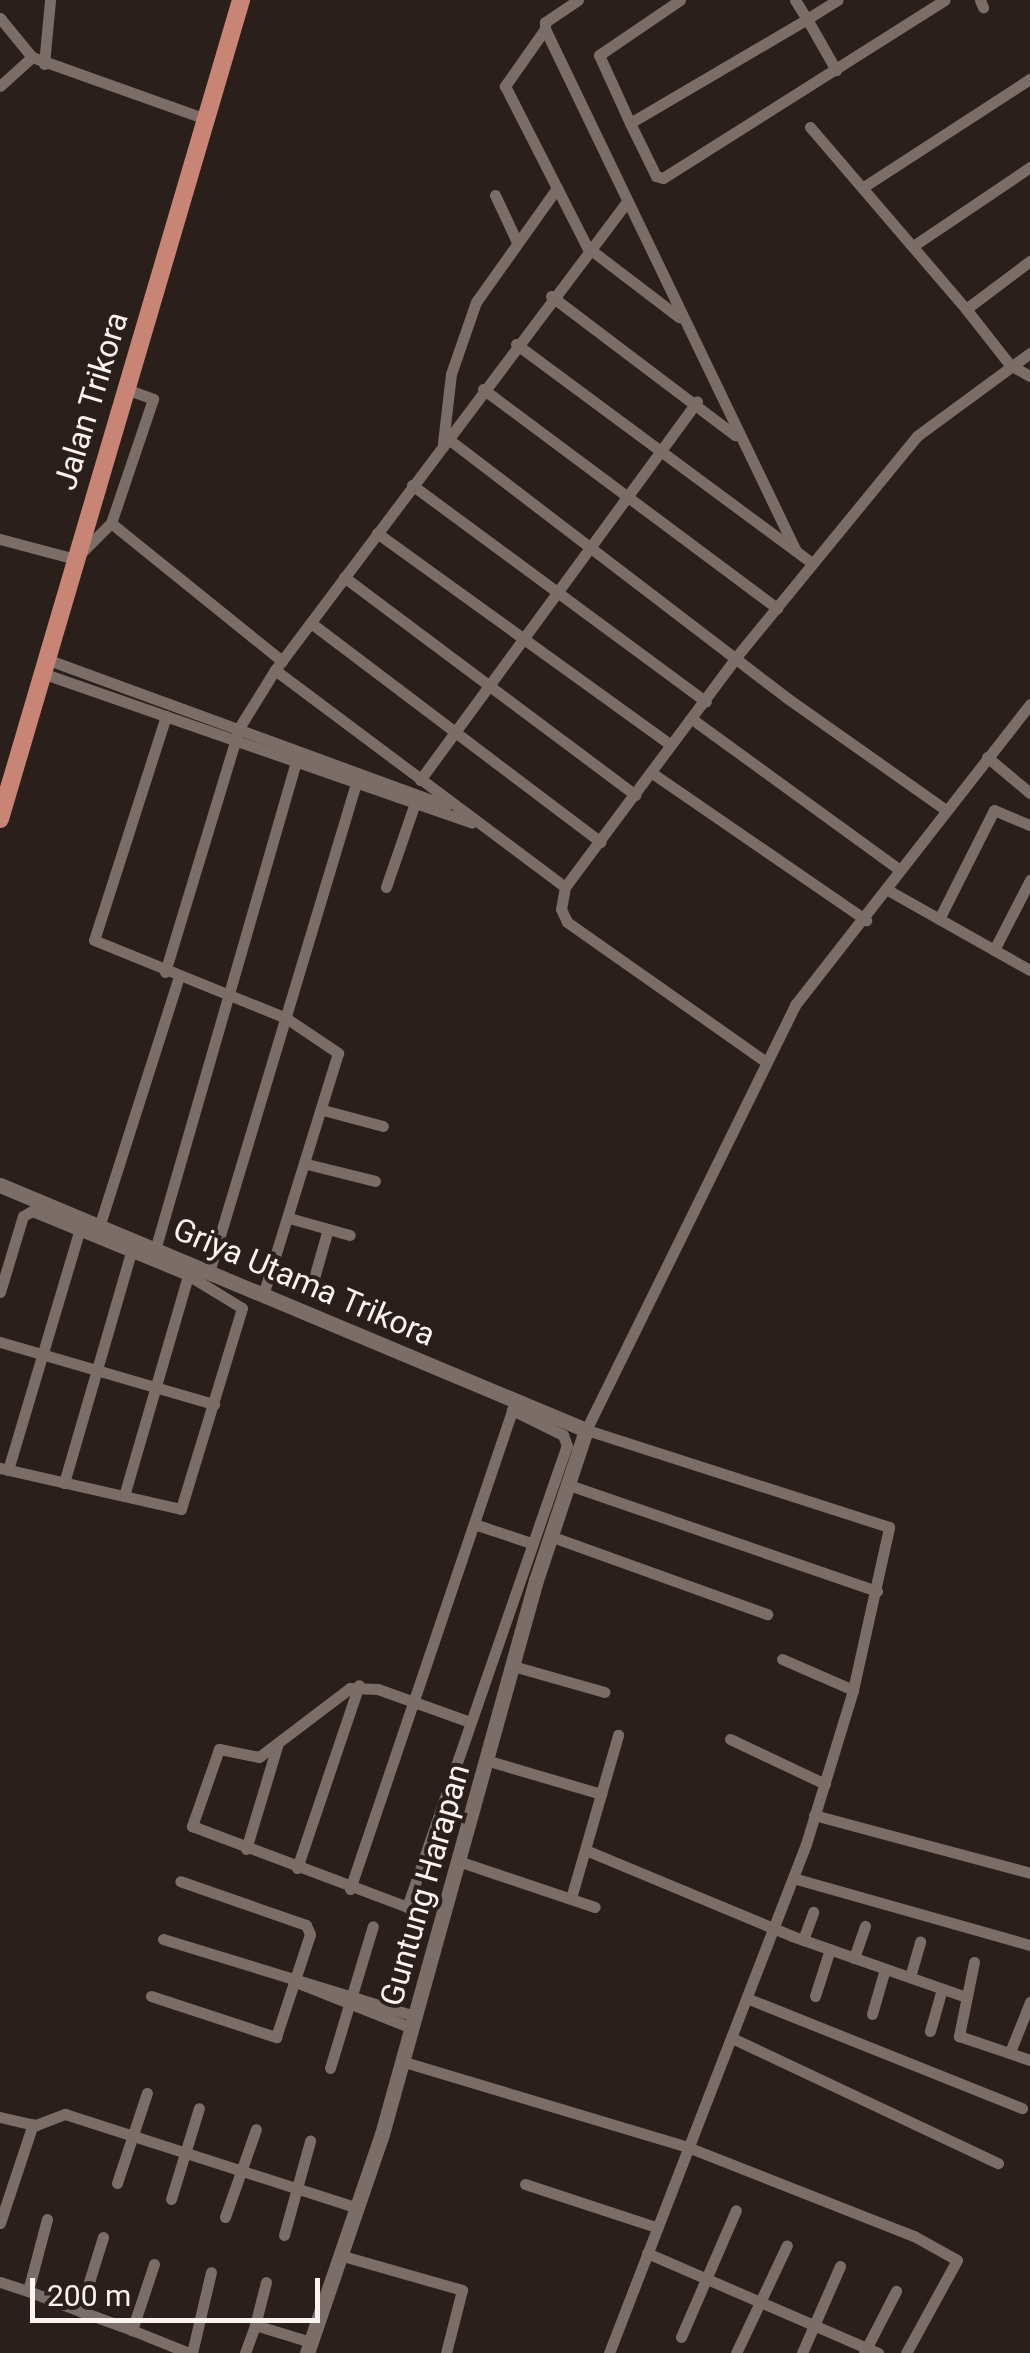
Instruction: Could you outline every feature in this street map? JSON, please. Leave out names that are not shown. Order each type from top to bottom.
[{"type":"main road","name":"Jalan Trikora","points":[[0,820],[241,0]]},
{"type":"street","points":[[44,64],[50,0]]},
{"type":"street","points":[[578,0],[544,22],[544,29],[738,438],[796,551]]},
{"type":"street","points":[[680,0],[599,54],[660,178],[946,0]]},
{"type":"street","points":[[796,0],[836,70]]},
{"type":"street","points":[[630,122],[838,0]]},
{"type":"street","points":[[0,18],[32,57],[44,64],[206,118]]},
{"type":"street","points":[[544,29],[505,86],[587,247],[684,320]]},
{"type":"street","points":[[0,86],[32,57]]},
{"type":"street","points":[[865,186],[1030,79]]},
{"type":"street","points":[[810,128],[916,244],[1010,364],[1030,376]]},
{"type":"street","points":[[916,244],[1030,167]]},
{"type":"street","points":[[445,440],[451,374],[476,302],[557,188]]},
{"type":"street","points":[[494,195],[516,242]]},
{"type":"street","points":[[165,972],[237,732],[279,665],[376,533],[587,247],[626,204]]},
{"type":"street","points":[[966,309],[1030,261]]},
{"type":"street","points":[[551,296],[696,402],[738,438]]},
{"type":"street","points":[[516,344],[812,563]]},
{"type":"street","points":[[765,1061],[568,922],[561,909],[565,887],[737,656],[924,428],[1030,353]]},
{"type":"street","points":[[0,539],[75,559],[112,523],[154,399],[126,389]]},
{"type":"street","points":[[483,389],[777,608]]},
{"type":"street","points":[[420,780],[457,735],[696,402]]},
{"type":"street","points":[[445,440],[946,810]]},
{"type":"street","points":[[412,485],[706,702]]},
{"type":"street","points":[[112,523],[420,780],[565,887]]},
{"type":"street","points":[[376,533],[671,744]]},
{"type":"street","points":[[344,578],[634,796]]},
{"type":"street","points":[[311,623],[601,842]]},
{"type":"street","points":[[44,666],[166,716],[237,732],[490,830]]},
{"type":"street","points":[[44,666],[468,814]]},
{"type":"street","points":[[609,2353],[686,2146],[775,1928],[825,1784],[853,1690],[888,1527],[586,1430],[795,1005],[866,920],[900,870],[1030,704]]},
{"type":"street","points":[[166,716],[94,940],[286,1018],[337,1049],[307,1164],[263,1295]]},
{"type":"street","points":[[692,719],[900,870]]},
{"type":"street","points":[[987,757],[1030,793]]},
{"type":"street","points":[[155,1250],[297,758]]},
{"type":"street","points":[[652,774],[866,920]]},
{"type":"street","points":[[209,1272],[357,780]]},
{"type":"street","points":[[386,887],[415,803]]},
{"type":"street","points":[[938,919],[994,811],[1030,825]]},
{"type":"street","points":[[994,950],[1030,880]]},
{"type":"street","points":[[886,890],[1030,970]]},
{"type":"street","points":[[99,1227],[179,977]]},
{"type":"street","points":[[323,1110],[383,1126]]},
{"type":"street","points":[[307,1164],[375,1181]]},
{"type":"street","name":"Griya Utama Trikora","points":[[0,1185],[99,1227],[133,1246],[155,1250],[514,1405],[586,1430]]},
{"type":"street","points":[[0,1292],[26,1213],[80,1228],[133,1246],[242,1308],[181,1509],[4,1469],[80,1228]]},
{"type":"street","points":[[290,1218],[350,1235]]},
{"type":"street","points":[[300,1280],[312,1285],[328,1229]]},
{"type":"street","points":[[64,1483],[133,1246]]},
{"type":"street","points":[[124,1496],[188,1275]]},
{"type":"street","points":[[0,1342],[214,1404]]},
{"type":"street","points":[[350,1889],[514,1405],[568,1439],[408,1907],[350,1889],[193,1828],[194,1813],[219,1749],[253,1760],[359,1684]]},
{"type":"street","name":"Guntung Harapan","points":[[309,2347],[343,2256],[414,2022],[550,1536],[586,1430]]},
{"type":"street","points":[[566,1484],[877,1591]]},
{"type":"street","points":[[474,1524],[531,1543]]},
{"type":"street","points":[[550,1536],[767,1614]]},
{"type":"street","points":[[782,1659],[853,1690]]},
{"type":"street","points":[[513,1666],[604,1692]]},
{"type":"street","points":[[359,1684],[470,1722]]},
{"type":"street","points":[[296,1868],[359,1684]]},
{"type":"street","points":[[571,1898],[588,1851],[618,1736]]},
{"type":"street","points":[[730,1739],[825,1784]]},
{"type":"street","points":[[246,1849],[278,1743]]},
{"type":"street","points":[[489,1762],[601,1794]]},
{"type":"street","points":[[814,1815],[1030,1873]]},
{"type":"street","points":[[588,1851],[803,1940],[963,1996]]},
{"type":"street","points":[[461,1862],[595,1907]]},
{"type":"street","points":[[793,1878],[1030,1945]]},
{"type":"street","points":[[150,1996],[273,2038],[296,1982],[306,1925],[180,1881]]},
{"type":"street","points":[[803,1940],[813,1912]]},
{"type":"street","points":[[330,2068],[373,1926]]},
{"type":"street","points":[[854,1958],[865,1926]]},
{"type":"street","points":[[163,1939],[414,2022]]},
{"type":"street","points":[[910,1977],[920,1942]]},
{"type":"street","points":[[815,1996],[830,1949]]},
{"type":"street","points":[[974,1962],[956,2027],[962,2039],[1030,2060]]},
{"type":"street","points":[[872,2014],[885,1969]]},
{"type":"street","points":[[930,2031],[942,1988]]},
{"type":"street","points":[[748,1999],[1022,2108]]},
{"type":"street","points":[[1010,2052],[1030,2002]]},
{"type":"street","points":[[732,2038],[998,2162]]},
{"type":"street","points":[[401,2061],[686,2146],[914,2236],[956,2260],[906,2353]]},
{"type":"street","points":[[117,2183],[147,2093]]},
{"type":"street","points":[[171,2199],[199,2108]]},
{"type":"street","points":[[0,2117],[33,2124],[65,2114],[357,2208]]},
{"type":"street","points":[[0,2223],[33,2124]]},
{"type":"street","points":[[226,2216],[256,2129]]},
{"type":"street","points":[[284,2236],[310,2140]]},
{"type":"street","points":[[525,2184],[656,2227]]},
{"type":"street","points":[[681,2337],[736,2210]]},
{"type":"street","points":[[28,2291],[47,2219]]},
{"type":"street","points":[[80,2311],[104,2238]]},
{"type":"street","points":[[736,2353],[787,2245]]},
{"type":"street","points":[[647,2253],[869,2351],[896,2291]]},
{"type":"street","points":[[343,2256],[462,2290],[446,2350],[463,2353]]},
{"type":"street","points":[[132,2330],[154,2264]]},
{"type":"street","points":[[802,2353],[840,2266]]},
{"type":"street","points":[[0,2282],[190,2353],[211,2272]]},
{"type":"street","points":[[245,2353],[266,2282]]},
{"type":"street","points":[[255,2325],[309,2347]]}]
